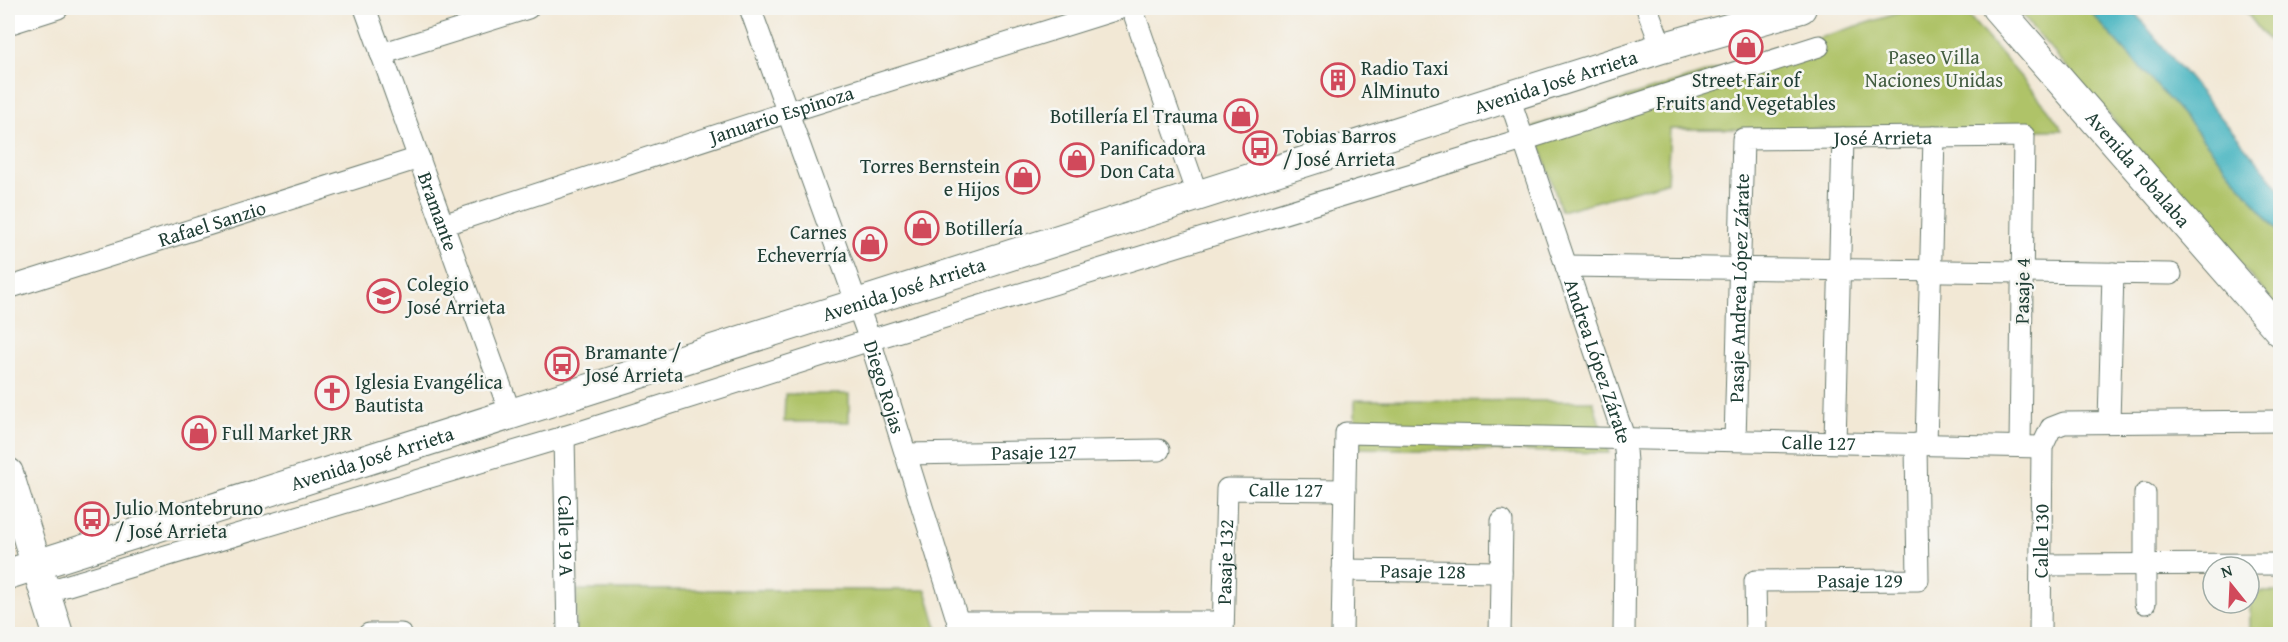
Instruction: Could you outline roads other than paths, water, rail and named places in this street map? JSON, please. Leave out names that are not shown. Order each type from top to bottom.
[{"type":"main road","name":"Avenida José Arrieta","points":[[8,574],[41,578],[511,415],[1662,48],[1801,8]]},
{"type":"main road","name":"Avenida Tobalaba","points":[[1997,8],[2280,331]]},
{"type":"main road","points":[[8,473],[58,634]]},
{"type":"street","points":[[8,24],[58,8]]},
{"type":"street","name":"Bramante","points":[[365,8],[511,415]]},
{"type":"street","points":[[381,54],[528,8]]},
{"type":"street","name":"Diego Rojas","points":[[750,8],[870,340],[958,628]]},
{"type":"street","name":"Januario Espinoza","points":[[443,225],[788,112],[1121,8]]},
{"type":"street","points":[[1132,8],[1198,196]]},
{"type":"street","points":[[1647,8],[1662,48]]},
{"type":"street","points":[[41,578],[565,445],[870,340],[1523,140],[1819,46]]},
{"type":"street","name":"Andrea López Zárate","points":[[1509,97],[1624,437],[1626,462],[1624,634]]},
{"type":"street","name":"José Arrieta","points":[[1743,139],[2024,136]]},
{"type":"street","name":"Pasaje 4","points":[[2020,446],[2024,136]]},
{"type":"street","name":"Pasaje 129","points":[[1756,634],[1755,581],[1917,579],[1934,137]]},
{"type":"street","points":[[1835,442],[1843,138]]},
{"type":"street","name":"Pasaje Andrea López Zárate","points":[[1735,440],[1743,139]]},
{"type":"street","name":"Rafael Sanzio","points":[[8,288],[419,158]]},
{"type":"street","points":[[1566,266],[2171,274]]},
{"type":"street","points":[[2109,422],[2113,273]]},
{"type":"street","points":[[2042,447],[2051,428],[2064,423],[2280,421]]},
{"type":"street","name":"Calle 127","points":[[1227,489],[1345,490],[1346,433],[2042,447]]},
{"type":"street","name":"Calle 19 A","points":[[565,445],[568,634]]},
{"type":"street","name":"Calle 130","points":[[2040,634],[2042,447]]},
{"type":"street","name":"Pasaje 127","points":[[906,454],[1160,450]]},
{"type":"street","name":"Pasaje 132","points":[[1223,628],[1227,489]]},
{"type":"street","points":[[1342,632],[1345,490]]},
{"type":"street","points":[[2145,494],[2145,603]]},
{"type":"street","points":[[1500,634],[1502,521]]},
{"type":"street","points":[[2041,565],[2280,564]]},
{"type":"street","name":"Pasaje 128","points":[[1343,570],[1501,572]]},
{"type":"street","points":[[958,628],[1223,628]]},
{"type":"street","points":[[369,634],[401,634]]},
{"type":"water","points":[[2087,8],[2131,8],[2280,189],[2280,234],[2190,123]]},
{"type":"place","name":"Street Fair of Fruits and Vegetables","points":[[1746,47]]},
{"type":"place","name":"Radio Taxi AlMinuto","points":[[1338,80]]},
{"type":"place","name":"Botillería El Trauma","points":[[1241,116]]},
{"type":"place","name":"Tobias Barros / José Arrieta","points":[[1260,148]]},
{"type":"place","name":"Panificadora Don Cata","points":[[1077,160]]},
{"type":"place","name":"Torres Bernstein e Hijos","points":[[1023,177]]},
{"type":"place","name":"Botillería","points":[[922,228]]},
{"type":"place","name":"Carnes Echeverría","points":[[870,244]]},
{"type":"place","name":"Colegio José Arrieta","points":[[384,296]]},
{"type":"place","name":"Bramante / José Arrieta","points":[[562,364]]},
{"type":"place","name":"Iglesia Evangélica Bautista","points":[[332,393]]},
{"type":"place","name":"Full Market JRR","points":[[199,433]]},
{"type":"place","name":"Julio Montebruno / José Arrieta","points":[[92,519]]},
{"type":"park label","name":"Paseo Villa Naciones Unidas","points":[[1934,68]]}]
